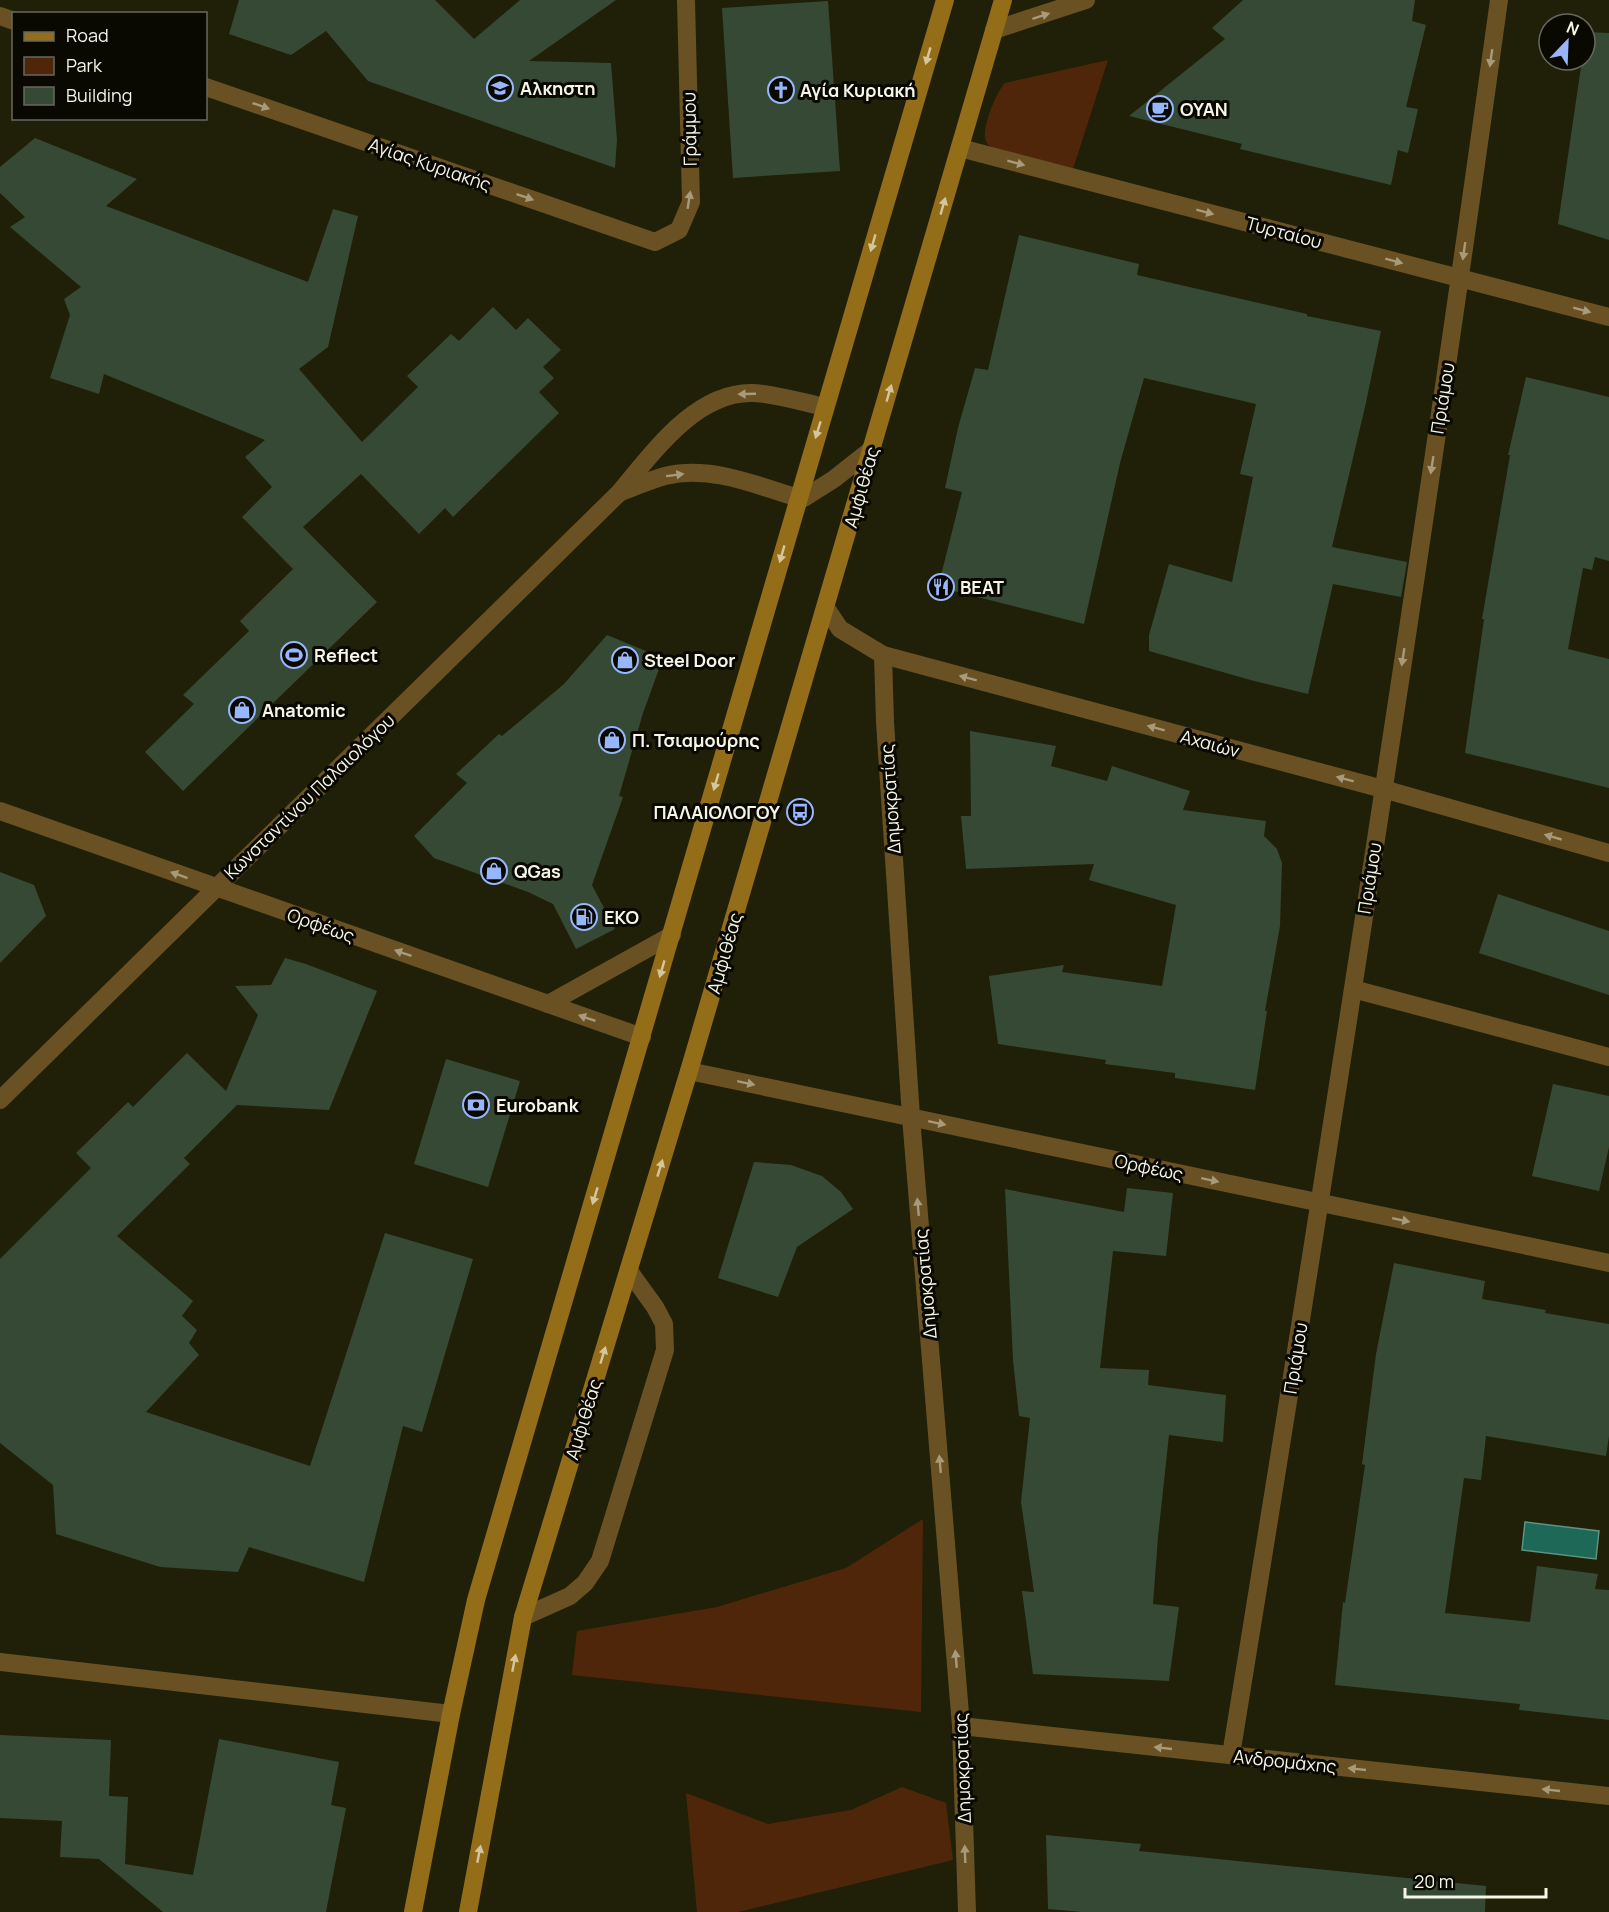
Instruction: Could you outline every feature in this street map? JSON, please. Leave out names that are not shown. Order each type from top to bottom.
[{"type":"main road","points":[[413,1912],[451,1714],[476,1600],[945,0]]},
{"type":"main road","name":"Αμφιθέας","points":[[468,1912],[523,1617],[689,1071],[1003,0]]},
{"type":"street","name":"Γράμμου","points":[[655,242],[679,230],[690,202],[686,0]]},
{"type":"street","points":[[994,30],[1086,0]]},
{"type":"street","name":"Πριάμου","points":[[1231,1755],[1353,989],[1461,278],[1499,0]]},
{"type":"street","name":"Αγίας Κυριακής","points":[[207,87],[655,242]]},
{"type":"street","name":"Τυρταίου","points":[[960,148],[1609,317]]},
{"type":"street","name":"Κωνσταντίνου Παλαιολόγου","points":[[0,1100],[619,493],[669,435],[689,417],[732,395],[754,393],[825,407]]},
{"type":"street","points":[[798,498],[804,498],[834,479],[872,449]]},
{"type":"street","name":"Κωνσταντίνου Παλαιολόγου","points":[[619,493],[666,476],[699,473],[730,478],[798,498]]},
{"type":"street","name":"Αχαιών","points":[[826,608],[840,628],[882,655],[1383,789],[1609,853]]},
{"type":"street","name":"Δημοκρατίας","points":[[882,655],[911,1117],[961,1726],[967,1912]]},
{"type":"street","name":"Ορφέως","points":[[0,811],[642,1037]]},
{"type":"street","points":[[548,1004],[672,935]]},
{"type":"street","points":[[1353,989],[1609,1057]]},
{"type":"street","name":"Ορφέως","points":[[689,1071],[1609,1263]]},
{"type":"street","points":[[523,1617],[570,1596],[585,1583],[600,1561],[659,1372],[665,1350],[664,1324],[655,1307],[628,1271]]},
{"type":"street","points":[[0,1662],[451,1714]]},
{"type":"street","name":"Ανδρομάχης","points":[[961,1726],[1609,1796]]},
{"type":"green space","points":[[1108,60],[1073,169],[993,150],[987,143],[985,133],[988,118],[994,101],[1005,83]]},
{"type":"green space","points":[[923,1519],[921,1712],[572,1675],[577,1631],[717,1607],[846,1568]]},
{"type":"green space","points":[[902,1787],[946,1803],[953,1860],[738,1912],[697,1912],[686,1793],[768,1824],[851,1810]]},
{"type":"water","points":[[1525,1522],[1599,1531],[1596,1559],[1522,1550]]},
{"type":"building","points":[[239,0],[435,0],[474,39],[520,0],[616,0],[529,61],[611,63],[617,140],[615,168],[368,81],[326,31],[291,55],[229,34]]},
{"type":"building","points":[[1243,0],[1415,0],[1412,21],[1426,25],[1406,107],[1418,109],[1408,153],[1398,150],[1391,185],[1240,149],[1242,144],[1129,116],[1225,39],[1212,28]]},
{"type":"building","name":"Αγία Κυριακή","points":[[828,1],[840,171],[733,178],[722,8]]},
{"type":"building","points":[[1597,32],[1609,33],[1609,240],[1558,224],[1580,72],[1597,72]]},
{"type":"building","points":[[35,138],[137,179],[106,206],[308,282],[333,209],[358,216],[328,347],[299,369],[362,442],[418,387],[407,376],[451,334],[459,341],[493,307],[516,330],[528,318],[561,350],[543,367],[554,378],[539,392],[559,413],[453,517],[445,508],[419,534],[361,474],[303,527],[377,602],[183,791],[145,752],[194,704],[183,695],[249,631],[240,621],[293,569],[242,517],[272,487],[245,457],[265,440],[104,374],[99,394],[50,378],[70,315],[64,299],[81,287],[10,227],[25,217],[0,193],[0,167]]},
{"type":"building","points":[[1019,235],[1139,264],[1137,275],[1307,314],[1307,316],[1381,331],[1332,547],[1407,562],[1401,597],[1333,584],[1308,694],[1149,651],[1149,635],[1169,564],[1232,582],[1253,477],[1240,474],[1256,404],[1144,378],[1120,463],[1084,624],[938,587],[962,492],[945,488],[958,428],[975,368],[988,370]]},
{"type":"building","points":[[1526,377],[1609,397],[1609,561],[1595,557],[1592,570],[1583,568],[1568,649],[1609,659],[1609,788],[1465,753],[1484,619],[1482,619],[1510,455],[1508,455]]},
{"type":"building","points":[[607,635],[663,658],[643,713],[619,796],[623,797],[592,885],[615,929],[576,949],[553,904],[528,892],[434,858],[414,836],[467,783],[456,774],[499,734],[502,736],[564,684]]},
{"type":"building","points":[[970,731],[1056,746],[1051,766],[1107,781],[1112,766],[1190,791],[1183,810],[1266,821],[1264,836],[1277,849],[1282,863],[1280,926],[1265,1011],[1267,1011],[1255,1090],[1175,1078],[1175,1073],[1105,1064],[1106,1060],[998,1044],[989,976],[1064,965],[1062,972],[1162,986],[1176,905],[1089,880],[1094,864],[966,869],[961,816],[971,816]]},
{"type":"building","points":[[0,872],[34,885],[46,916],[0,963]]},
{"type":"building","points":[[1498,894],[1609,931],[1609,995],[1479,953]]},
{"type":"building","points":[[285,958],[377,991],[329,1110],[237,1105],[184,1158],[190,1164],[117,1236],[193,1301],[182,1316],[197,1330],[189,1343],[199,1355],[146,1412],[310,1466],[385,1233],[473,1259],[422,1432],[403,1426],[364,1582],[249,1547],[238,1572],[160,1567],[56,1534],[53,1485],[0,1443],[0,1259],[91,1168],[76,1153],[128,1102],[133,1107],[187,1053],[226,1091],[258,1015],[235,986],[271,985]]},
{"type":"building","points":[[446,1059],[520,1081],[488,1187],[414,1164]]},
{"type":"building","points":[[1553,1084],[1609,1096],[1609,1147],[1599,1191],[1532,1176]]},
{"type":"building","points":[[754,1162],[791,1165],[822,1176],[841,1192],[853,1209],[797,1247],[778,1297],[718,1278]]},
{"type":"building","points":[[1127,1188],[1173,1193],[1166,1256],[1113,1251],[1100,1368],[1149,1370],[1148,1385],[1226,1395],[1223,1442],[1169,1435],[1153,1604],[1179,1607],[1169,1681],[1033,1674],[1022,1591],[1034,1592],[1021,1502],[1030,1418],[1019,1416],[1013,1360],[1005,1189],[1124,1212]]},
{"type":"building","points":[[1394,1263],[1485,1281],[1482,1299],[1609,1324],[1609,1436],[1606,1456],[1486,1436],[1481,1480],[1464,1478],[1445,1613],[1530,1622],[1537,1566],[1598,1574],[1595,1589],[1609,1590],[1609,1720],[1519,1710],[1520,1704],[1335,1685],[1343,1602],[1345,1603],[1365,1465],[1362,1464],[1376,1354]]},
{"type":"building","points":[[0,1735],[111,1740],[109,1796],[128,1797],[125,1864],[193,1875],[219,1739],[339,1762],[331,1805],[346,1808],[326,1912],[163,1912],[99,1859],[60,1857],[62,1821],[0,1818]]},
{"type":"building","points":[[1046,1835],[1141,1844],[1139,1851],[1486,1886],[1485,1912],[1082,1912],[1048,1909]]},
{"type":"place","name":"Αλκηστη","points":[[500,88]]},
{"type":"place","name":"Αγία Κυριακή","points":[[781,90]]},
{"type":"place","name":"OYAN","points":[[1160,109]]},
{"type":"place","name":"ΒΕΑΤ","points":[[941,587]]},
{"type":"place","name":"Reflect","points":[[294,655]]},
{"type":"place","name":"Steel Door","points":[[625,660]]},
{"type":"place","name":"Anatomic","points":[[242,710]]},
{"type":"place","name":"Π. Τσιαμούρης","points":[[612,740]]},
{"type":"place","name":"ΠΑΛΑΙΟΛΟΓΟΥ","points":[[800,812]]},
{"type":"place","name":"QGas","points":[[494,871]]},
{"type":"place","name":"EKO","points":[[584,917]]},
{"type":"place","name":"Eurobank","points":[[476,1105]]}]
